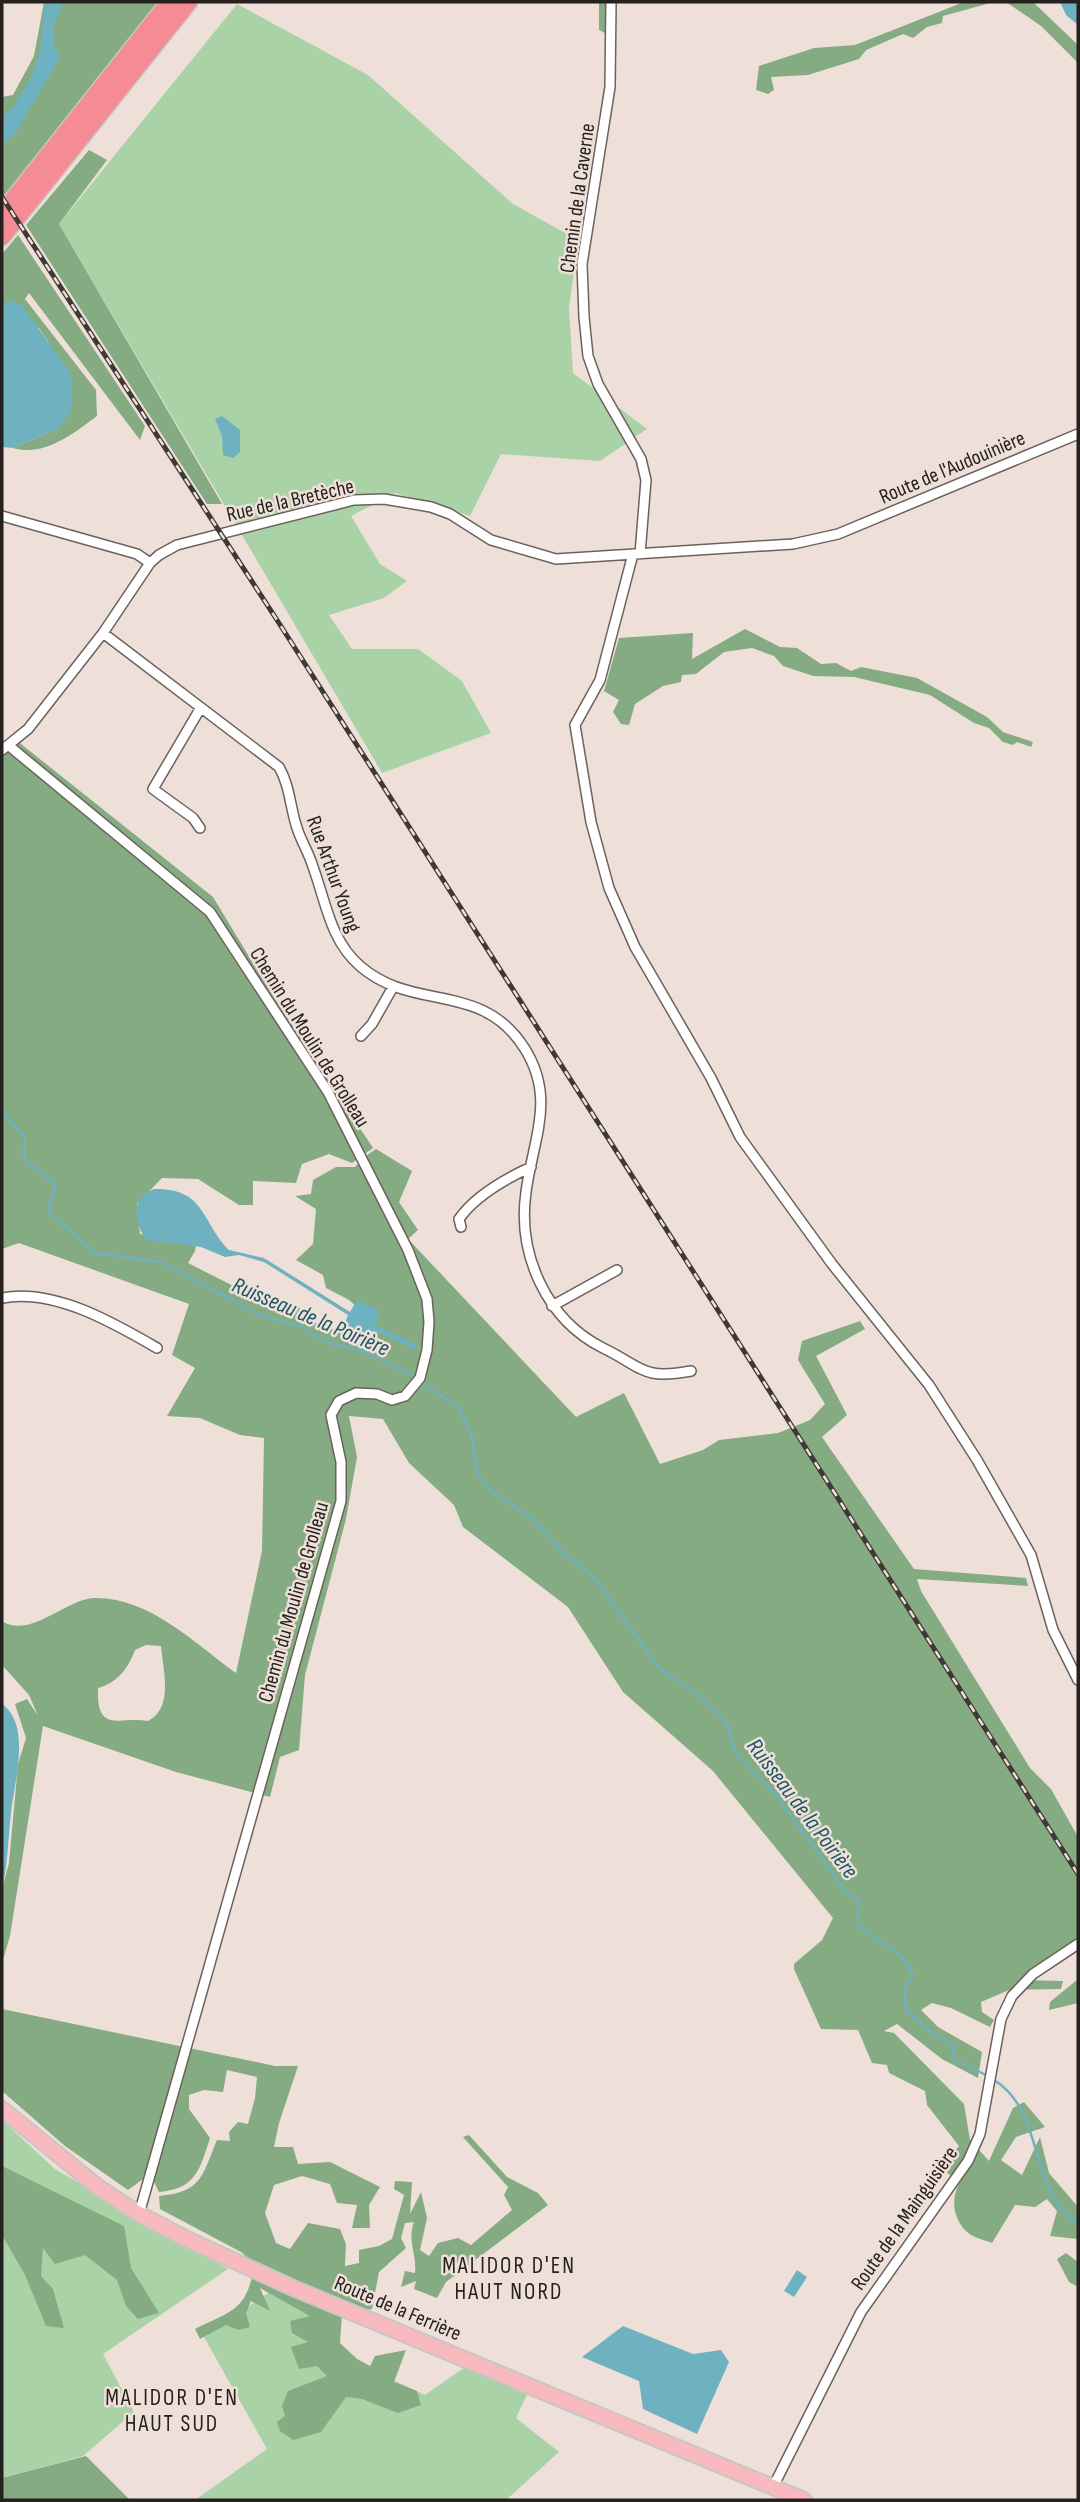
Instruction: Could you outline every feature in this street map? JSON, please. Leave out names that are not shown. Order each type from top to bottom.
[{"type":"highway","points":[[2,213],[169,2]]},
{"type":"highway","points":[[2,237],[189,2]]},
{"type":"main road","name":"Route de la Ferrière","points":[[2,2109],[60,2160],[139,2214],[293,2288],[804,2500]]},
{"type":"street","name":"Chemin de la Caverne","points":[[611,2],[610,87],[582,264],[584,317],[588,356],[598,384],[641,458],[646,480],[637,554],[600,680],[575,725],[591,822],[609,888],[635,947],[711,1078],[740,1137],[832,1264],[929,1385],[977,1460],[1031,1555],[1053,1630],[1078,1680]]},
{"type":"street","name":"Route de l'Audouinière","points":[[838,534],[1078,434]]},
{"type":"street","name":"Rue de la Bretèche","points":[[5,748],[28,729],[103,633],[150,563],[177,545],[354,500],[384,499],[431,507],[450,514],[491,540],[556,559],[793,544],[838,534]]},
{"type":"street","points":[[2,516],[136,554],[150,563]]},
{"type":"street","name":"Rue Arthur Young","points":[[103,633],[279,767],[287,781],[297,828],[312,863],[331,926],[342,947],[358,965],[393,987],[484,1009],[516,1034],[536,1068],[542,1095],[525,1195],[526,1233],[534,1268],[552,1307],[590,1342],[645,1373],[691,1371]]},
{"type":"street","points":[[200,709],[153,789],[193,818],[200,828]]},
{"type":"street","name":"Chemin du Moulin de Grolleau","points":[[5,748],[170,876],[210,912],[321,1082],[363,1159],[420,1278],[429,1322],[427,1350],[417,1381],[405,1396],[392,1399],[377,1394],[356,1394],[339,1401],[331,1415],[341,1462],[341,1501],[139,2214]]},
{"type":"street","points":[[361,1036],[372,1024],[393,987]]},
{"type":"street","points":[[461,1227],[458,1219],[464,1211],[513,1175],[531,1167]]},
{"type":"street","points":[[552,1307],[617,1270]]},
{"type":"street","points":[[2,1298],[40,1300],[88,1310],[157,1348]]},
{"type":"street","name":"Route de la Mainguisière","points":[[773,2487],[861,2312],[968,2161],[980,2134],[1001,2019],[1012,1996],[1033,1974],[1078,1944]]},
{"type":"green space","points":[[44,2],[159,2],[2,205],[2,97],[13,95],[34,56]]},
{"type":"green space","points":[[599,2],[606,2],[607,34],[599,30]]},
{"type":"green space","points":[[964,2],[994,2],[943,16],[942,23],[927,27],[913,38],[903,34],[866,50],[859,59],[808,75],[771,77],[774,90],[768,94],[756,90],[759,66],[814,48],[855,45]]},
{"type":"green space","points":[[1006,2],[1033,2],[1078,45],[1078,63],[1041,26]]},
{"type":"green space","points":[[237,4],[368,75],[513,204],[578,240],[569,308],[573,373],[647,429],[600,461],[501,454],[470,516],[395,493],[351,516],[380,564],[407,581],[384,598],[329,615],[352,649],[418,649],[462,681],[491,733],[382,773],[59,224]]},
{"type":"green space","points":[[89,150],[107,160],[59,224],[222,504],[207,504],[26,225]]},
{"type":"green space","points":[[18,235],[145,426],[140,440],[29,293],[25,299],[96,390],[97,416],[47,447],[25,450],[13,448],[59,428],[51,346],[39,328],[2,308],[2,254]]},
{"type":"green space","points":[[745,629],[780,647],[797,648],[821,664],[836,663],[851,671],[861,667],[917,678],[987,717],[1003,732],[1033,742],[1031,747],[1017,742],[1013,745],[1003,742],[989,728],[974,723],[930,695],[854,677],[813,676],[783,666],[774,656],[752,648],[724,652],[696,674],[682,675],[681,682],[663,686],[635,704],[629,725],[621,724],[613,712],[619,700],[604,691],[619,638],[693,633],[692,659]]},
{"type":"green space","points":[[16,740],[213,897],[273,996],[373,1148],[352,1163],[329,1154],[302,1164],[296,1183],[253,1181],[253,1205],[239,1205],[198,1179],[162,1178],[137,1204],[140,1234],[179,1241],[197,1239],[195,1251],[188,1263],[265,1302],[299,1307],[321,1326],[344,1330],[364,1327],[369,1318],[349,1300],[326,1288],[323,1275],[296,1260],[313,1244],[316,1209],[295,1196],[311,1194],[313,1180],[336,1167],[355,1167],[376,1149],[412,1171],[399,1202],[418,1230],[408,1239],[576,1417],[624,1393],[660,1464],[703,1450],[719,1440],[778,1433],[810,1420],[825,1404],[798,1360],[802,1341],[860,1321],[865,1329],[816,1356],[847,1415],[822,1437],[914,1569],[1026,1578],[1028,1586],[917,1579],[921,1591],[1030,1768],[1051,1789],[1078,1837],[1078,1939],[1019,1980],[1063,1981],[1061,1989],[1009,1990],[981,2002],[982,2012],[994,2020],[990,2027],[951,2008],[932,2003],[921,2010],[938,2027],[982,2052],[978,2078],[942,2059],[897,2024],[884,2031],[894,2033],[964,2104],[970,2140],[989,2161],[1013,2108],[1024,2102],[1045,2127],[1016,2137],[1001,2160],[1022,2175],[1040,2137],[1049,2173],[1078,2207],[1078,2239],[1050,2236],[1057,2211],[1047,2199],[1035,2207],[1015,2205],[992,2243],[966,2231],[958,2219],[954,2205],[962,2179],[948,2174],[944,2165],[959,2146],[927,2105],[925,2091],[889,2073],[887,2065],[872,2063],[858,2030],[821,2029],[794,1969],[794,1964],[822,1940],[833,1918],[713,1771],[623,1692],[568,1607],[463,1527],[454,1505],[409,1463],[383,1419],[349,1416],[357,1457],[346,1519],[305,1675],[299,1750],[280,1757],[270,1797],[176,1772],[43,1726],[10,1936],[2,1963],[2,1889],[9,1863],[18,1764],[26,1738],[15,1704],[27,1699],[38,1716],[29,1695],[2,1665],[2,1621],[25,1625],[85,1599],[116,1600],[154,1614],[236,1673],[262,1551],[264,1438],[240,1435],[200,1418],[167,1416],[195,1368],[172,1355],[189,1304],[19,1243],[2,1249],[2,748]],"holes":[[[146,1645],[161,1646],[165,1688],[164,1698],[156,1715],[148,1721],[106,1718],[98,1703],[98,1688],[111,1683],[121,1674],[135,1650]]]},
{"type":"green space","points":[[1078,1979],[1078,2003],[1049,2010],[1050,2002]]},
{"type":"green space","points":[[2,2009],[275,2066],[298,2066],[274,2147],[293,2147],[298,2164],[330,2162],[380,2187],[369,2205],[370,2228],[352,2228],[357,2205],[337,2203],[330,2184],[302,2176],[274,2185],[265,2213],[276,2243],[290,2249],[308,2223],[340,2229],[346,2244],[345,2266],[359,2263],[359,2250],[379,2246],[392,2239],[404,2195],[394,2189],[395,2181],[412,2182],[410,2214],[421,2192],[427,2218],[420,2250],[429,2256],[438,2243],[458,2238],[471,2245],[512,2210],[504,2195],[508,2187],[463,2137],[469,2135],[507,2177],[538,2193],[548,2205],[446,2282],[437,2298],[414,2289],[416,2281],[401,2287],[405,2271],[415,2273],[411,2235],[414,2222],[405,2223],[401,2238],[406,2248],[379,2272],[372,2309],[342,2314],[340,2343],[357,2359],[370,2366],[375,2356],[406,2350],[394,2382],[417,2391],[421,2405],[398,2413],[362,2399],[346,2397],[321,2432],[293,2440],[280,2431],[277,2422],[285,2416],[282,2406],[288,2391],[327,2376],[317,2366],[299,2369],[291,2347],[308,2342],[292,2333],[290,2321],[310,2316],[260,2288],[270,2311],[251,2301],[246,2313],[250,2327],[238,2330],[226,2325],[200,2339],[195,2329],[229,2312],[243,2300],[255,2264],[241,2252],[160,2209],[159,2196],[174,2194],[193,2186],[204,2172],[217,2140],[230,2141],[229,2132],[238,2122],[248,2124],[257,2077],[227,2070],[223,2092],[204,2090],[189,2095],[189,2109],[210,2138],[199,2168],[189,2182],[181,2187],[159,2192],[150,2174],[128,2190],[65,2146],[2,2091]]},
{"type":"green space","points":[[2,2120],[55,2169],[228,2269],[103,2354],[134,2412],[83,2456],[2,2478]]},
{"type":"green space","points":[[2,2166],[124,2226],[131,2268],[159,2313],[138,2319],[126,2306],[117,2280],[85,2255],[55,2264],[43,2248],[41,2276],[53,2289],[64,2328],[46,2326],[25,2275],[2,2235]]},
{"type":"green space","points":[[1066,2253],[1078,2262],[1078,2287],[1069,2282],[1057,2259]]},
{"type":"green space","points":[[274,2289],[335,2313],[329,2350],[425,2395],[468,2365],[527,2395],[516,2418],[559,2452],[506,2500],[195,2500],[267,2449],[204,2337]]},
{"type":"green space","points":[[86,2456],[130,2500],[2,2500],[2,2478]]},
{"type":"water","points":[[45,2],[63,2],[54,25],[54,44],[60,58],[15,134],[2,145],[2,117],[13,107],[31,77],[40,51]]},
{"type":"water","points":[[1060,2],[1078,2],[1078,25],[1066,15]]},
{"type":"water","points":[[8,301],[21,304],[72,375],[72,409],[59,428],[13,448],[2,447],[2,308]]},
{"type":"water","points":[[222,416],[240,430],[240,452],[233,458],[223,455],[222,436],[215,419]]},
{"type":"water","points":[[154,1189],[171,1190],[193,1200],[229,1250],[264,1258],[350,1312],[357,1300],[380,1311],[375,1325],[417,1345],[416,1350],[373,1330],[363,1350],[339,1338],[348,1315],[264,1262],[239,1255],[225,1257],[201,1247],[146,1240],[136,1212],[141,1198]]},
{"type":"water","points":[[2,1704],[11,1713],[16,1726],[19,1755],[2,1889]]},
{"type":"water","points":[[797,2270],[807,2277],[794,2297],[784,2291]]},
{"type":"water","points":[[623,2326],[693,2354],[721,2350],[729,2362],[697,2434],[643,2409],[639,2381],[582,2357]]},
{"type":"waterway","name":"Ruisseau de la Poirière","points":[[2,1113],[25,1136],[24,1159],[56,1185],[48,1211],[95,1253],[161,1262],[259,1315],[300,1326],[326,1342],[368,1353],[409,1374],[459,1408],[471,1433],[478,1474],[491,1491],[534,1520],[563,1553],[595,1578],[658,1667],[700,1696],[727,1723],[736,1753],[774,1793],[846,1891],[859,1900],[858,1926],[900,1954],[913,1974],[904,1990],[906,2009],[935,2035],[955,2045],[952,2058],[988,2076]]},
{"type":"waterway","name":"Ruisseau de la Poirière","points":[[994,2080],[1010,2094],[1022,2111],[1051,2192],[1062,2210],[1078,2224]]},
{"type":"railway","points":[[2,197],[277,620],[1078,1874]]},
{"type":"district","name":"MALIDOR D'EN HAUT NORD","points":[[509,2278]]},
{"type":"district","name":"MALIDOR D'EN HAUT SUD","points":[[172,2410]]}]
